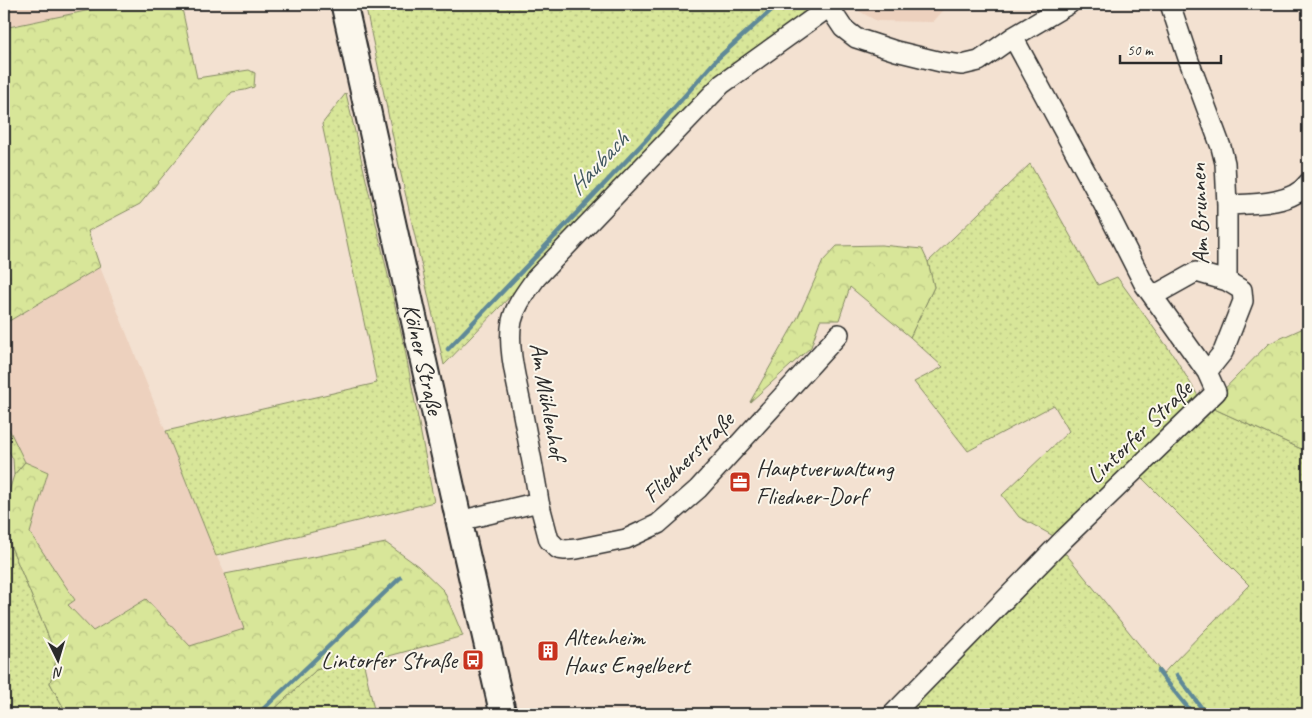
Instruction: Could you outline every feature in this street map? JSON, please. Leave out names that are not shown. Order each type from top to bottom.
[{"type":"main road","name":"Kölner Straße","points":[[344,4],[504,714]]},
{"type":"street","name":"Am Mühlenhof","points":[[539,502],[514,369],[511,334],[512,320],[518,303],[536,278],[722,84],[830,7],[843,28],[856,38],[896,51],[940,62],[962,65],[979,60],[1013,37],[1069,4]]},
{"type":"street","name":"Am Brunnen","points":[[1170,4],[1225,163],[1227,281]]},
{"type":"street","name":"Lintorfer Straße","points":[[893,714],[1071,532],[1216,392],[1207,372],[1144,284],[1013,37]]},
{"type":"street","points":[[1227,206],[1286,199],[1304,188],[1308,183]]},
{"type":"street","name":"Am Brunnen","points":[[1153,296],[1196,272],[1227,281],[1242,290],[1242,301],[1223,352],[1207,372]]},
{"type":"street","name":"Fliednerstraße","points":[[539,502],[549,540],[558,549],[577,549],[626,539],[658,524],[698,489],[839,334]]},
{"type":"street","points":[[459,521],[539,502]]},
{"type":"shaded area","points":[[4,4],[119,4],[4,28]]},
{"type":"shaded area","points":[[846,4],[949,4],[933,22],[877,21]]},
{"type":"shaded area","points":[[100,267],[210,542],[225,574],[244,629],[190,646],[146,599],[93,631],[68,605],[75,600],[30,533],[48,472],[25,462],[4,419],[4,324]]},
{"type":"green space","points":[[119,4],[181,4],[197,78],[249,70],[255,73],[254,87],[232,92],[140,204],[88,231],[100,267],[4,324],[4,28]]},
{"type":"green space","points":[[365,4],[821,4],[525,281],[444,365]]},
{"type":"green space","points":[[346,93],[404,345],[434,502],[216,556],[166,431],[377,383],[322,124]]},
{"type":"green space","points":[[1030,164],[1098,285],[1117,277],[1174,356],[1200,399],[1091,500],[1057,538],[1019,517],[1002,495],[1069,431],[1054,405],[968,451],[914,382],[943,367],[910,337],[934,287],[928,262]]},
{"type":"green space","points":[[881,245],[922,249],[928,262],[934,287],[910,337],[850,287],[839,320],[820,320],[811,347],[750,402],[798,317],[823,261],[837,246]]},
{"type":"green space","points":[[1308,326],[1308,452],[1208,406],[1268,344]]},
{"type":"green space","points":[[1208,406],[1308,452],[1308,714],[902,714],[1055,555],[1066,554],[1163,674],[1249,585],[1139,475]]},
{"type":"green space","points":[[4,419],[25,462],[14,475],[13,459],[4,442]]},
{"type":"green space","points":[[25,462],[48,472],[30,533],[75,600],[68,605],[93,631],[146,599],[190,646],[244,629],[225,574],[386,543],[418,566],[444,591],[463,636],[363,663],[361,656],[316,670],[269,714],[64,714],[66,712],[50,683],[57,657],[4,530],[4,508],[14,475]]},
{"type":"green space","points":[[4,530],[57,657],[50,683],[66,712],[64,714],[4,714]]},
{"type":"green space","points":[[362,656],[375,714],[269,714],[316,670]]},
{"type":"waterway","name":"Haubach","points":[[448,349],[645,141],[718,58],[778,4]]},
{"type":"waterway","name":"Haubach","points":[[258,714],[400,578]]},
{"type":"waterway","points":[[1158,671],[1193,714]]},
{"type":"waterway","points":[[1177,675],[1206,714]]},
{"type":"place","name":"Hauptverwaltung Fliedner-Dorf","points":[[740,482]]},
{"type":"place","name":"Altenheim Haus Engelbert","points":[[548,651]]},
{"type":"place","name":"Lintorfer Straße","points":[[473,660]]}]
